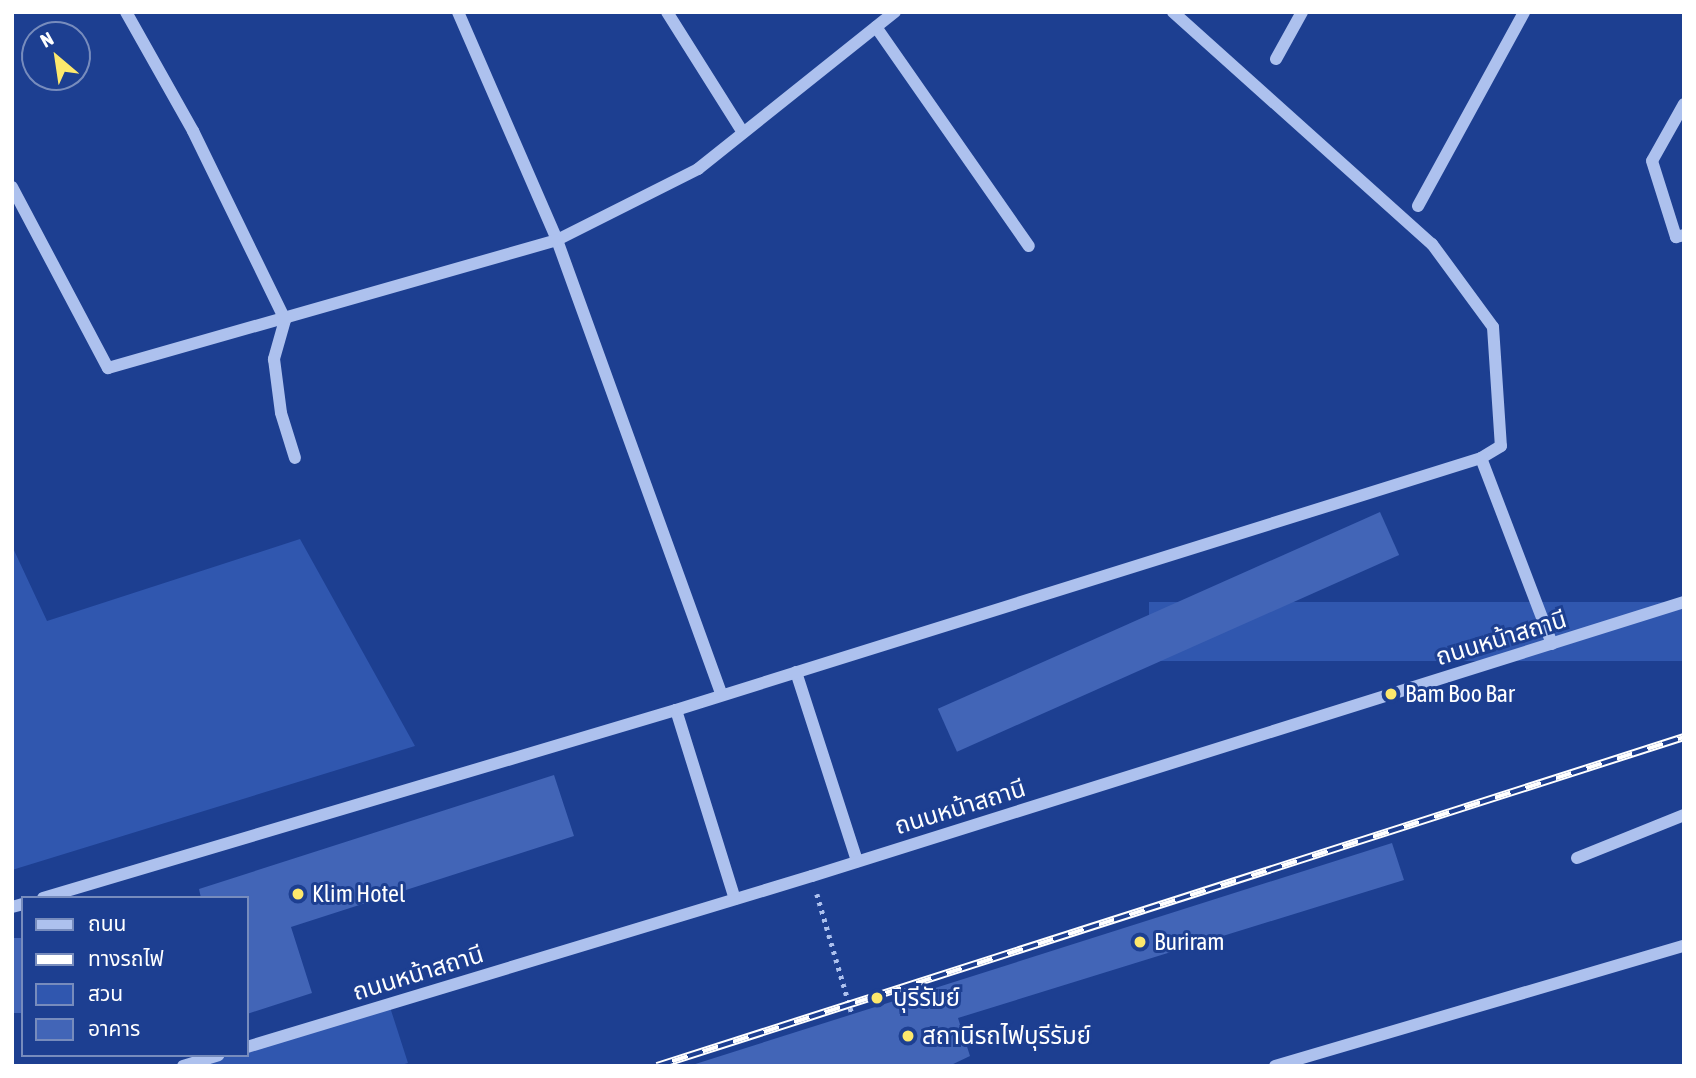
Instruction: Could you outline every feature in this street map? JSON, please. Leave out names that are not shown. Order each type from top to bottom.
[{"type":"street","points":[[126,12],[193,131],[285,320],[274,359],[281,413],[295,458]]},
{"type":"street","points":[[458,12],[557,240],[722,695]]},
{"type":"street","points":[[667,12],[742,131]]},
{"type":"street","points":[[12,187],[108,369],[557,240],[698,169],[742,131],[895,12]]},
{"type":"street","points":[[50,896],[676,710],[1481,458],[1501,446],[1493,327],[1432,244],[1173,12]]},
{"type":"street","points":[[1276,59],[1302,12]]},
{"type":"street","points":[[1418,206],[1524,12]]},
{"type":"street","points":[[876,27],[1028,246]]},
{"type":"street","points":[[1684,104],[1652,161],[1676,237],[1684,235]]},
{"type":"street","points":[[1481,458],[1552,643]]},
{"type":"street","name":"ถนนหน้าสถานี","points":[[248,1047],[812,876],[1684,602]]},
{"type":"street","points":[[796,672],[857,861]]},
{"type":"street","points":[[676,710],[735,899]]},
{"type":"street","points":[[1577,858],[1684,816]]},
{"type":"street","points":[[1275,1066],[1684,946]]},
{"type":"street","points":[[183,1066],[212,1057]]},
{"type":"path","points":[[812,876],[852,1014]]},
{"type":"green space","points":[[300,539],[415,746],[12,870],[12,546],[47,621]]},
{"type":"green space","points":[[1149,602],[1684,602],[1684,661],[1149,661]]},
{"type":"green space","points":[[389,1004],[408,1063],[398,1066],[183,1066],[212,1057],[248,1057],[248,1047]]},
{"type":"building","points":[[1380,512],[1399,555],[957,752],[938,709]]},
{"type":"building","name":"Klim Hotel","points":[[554,775],[574,836],[291,927],[312,993],[248,1014],[248,896],[201,896],[199,889]]},
{"type":"building","name":"Buriram","points":[[1392,843],[1404,880],[958,1018],[970,1056],[949,1066],[689,1066]]},
{"type":"building","points":[[12,938],[21,938],[21,1013],[12,1013]]},
{"type":"railway","points":[[657,1066],[1684,737]]},
{"type":"place","name":"Bam Boo Bar","points":[[1391,694]]},
{"type":"place","name":"Klim Hotel","points":[[298,894]]},
{"type":"place","name":"Buriram","points":[[1140,942]]},
{"type":"place","name":"บุรีรัมย์","points":[[877,998]]},
{"type":"place","name":"สถานีรถไฟบุรีรัมย์","points":[[908,1036]]}]
